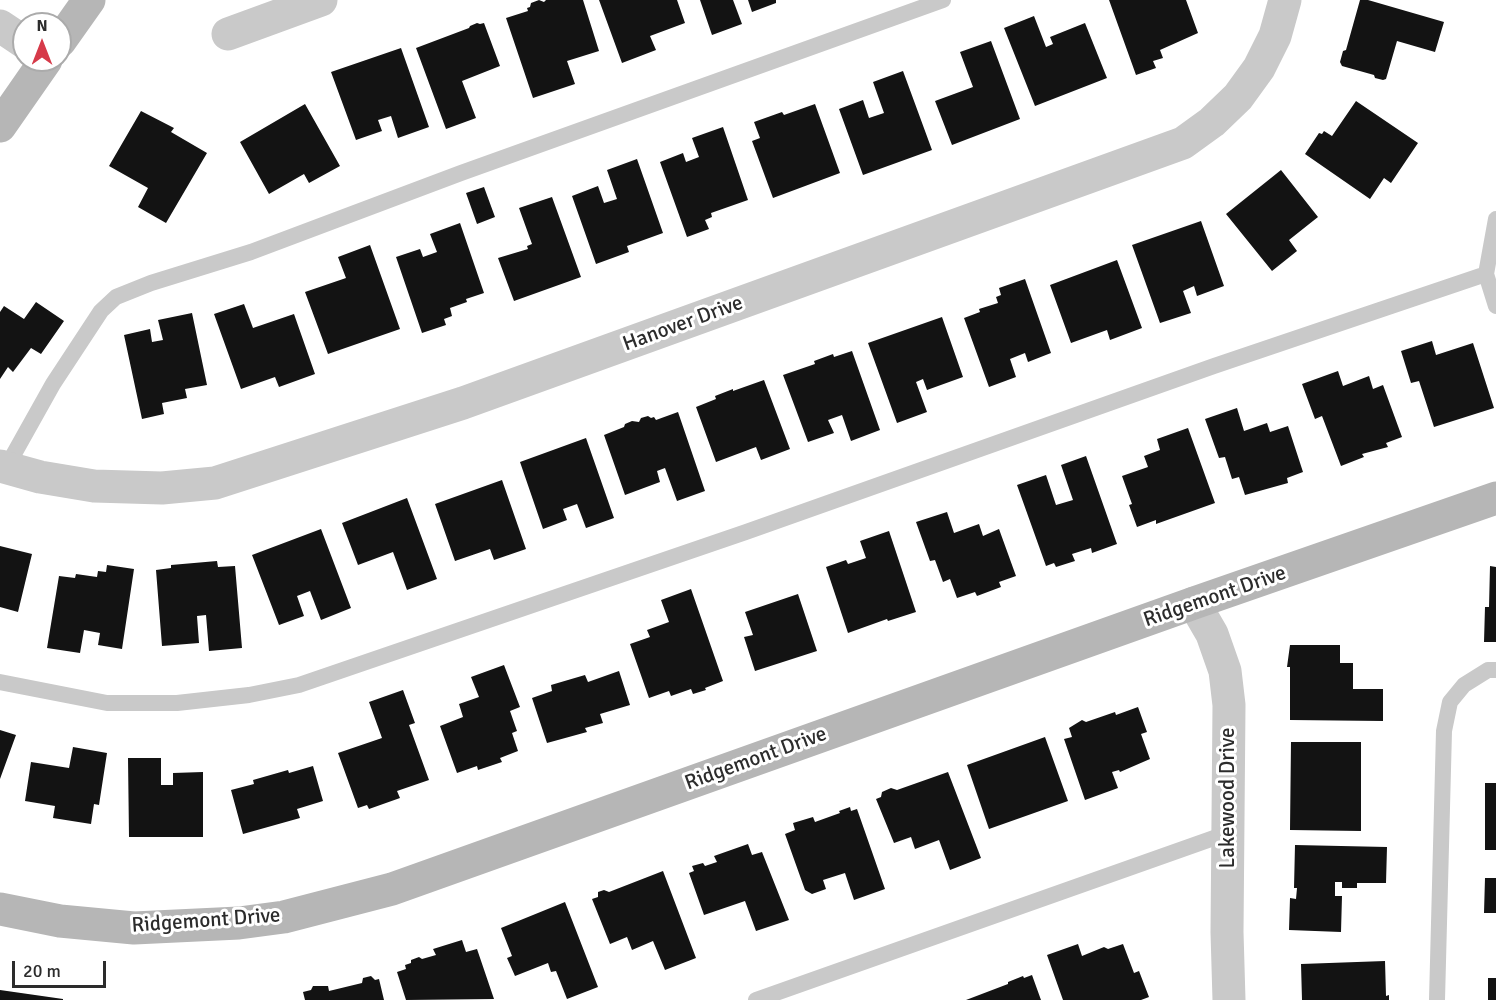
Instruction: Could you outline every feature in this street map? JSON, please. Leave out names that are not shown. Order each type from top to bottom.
[{"type":"street","points":[[72,24],[89,0]]},
{"type":"street","points":[[228,34],[321,0]]},
{"type":"street","name":"Hanover Drive","points":[[3,467],[40,477],[93,486],[162,488],[215,483],[463,403],[1183,143],[1212,122],[1238,97],[1259,68],[1275,36],[1286,0]]},
{"type":"street","points":[[0,126],[38,72]]},
{"type":"street","name":"Ridgemont Drive","points":[[0,909],[60,921],[134,928],[239,923],[284,917],[392,889],[1194,603],[1496,498]]},
{"type":"street","name":"Lakewood Drive","points":[[1194,603],[1212,634],[1225,671],[1229,705],[1229,1000]]},
{"type":"lane","points":[[3,467],[100,312],[116,297],[151,283],[251,252],[461,172],[943,0]]},
{"type":"lane","points":[[1496,219],[1486,274],[1496,306]]},
{"type":"lane","points":[[0,682],[107,703],[177,703],[249,695],[299,686],[757,528],[1214,366],[1486,274]]},
{"type":"lane","points":[[1437,1000],[1444,731],[1450,702],[1457,693],[1464,685],[1488,670],[1496,670]]},
{"type":"lane","points":[[756,1000],[1228,833]]},
{"type":"building","points":[[539,0],[544,2],[546,0],[583,0],[599,51],[567,61],[575,84],[533,98],[506,18],[528,11],[527,8],[531,3]]},
{"type":"building","points":[[599,0],[677,0],[685,23],[650,36],[656,50],[622,63]]},
{"type":"building","points":[[700,0],[733,0],[742,24],[712,35]]},
{"type":"building","points":[[748,0],[776,0],[776,3],[752,12]]},
{"type":"building","points":[[1109,0],[1186,0],[1198,33],[1160,50],[1163,58],[1153,61],[1156,68],[1136,75]]},
{"type":"building","points":[[1360,0],[1368,0],[1444,22],[1435,52],[1397,41],[1386,79],[1383,80],[1375,78],[1374,75],[1342,66],[1340,62],[1343,51],[1346,50]]},
{"type":"building","points":[[1034,16],[1046,47],[1053,44],[1050,37],[1085,23],[1107,78],[1035,106],[1004,28]]},
{"type":"building","points":[[477,23],[484,23],[500,66],[462,81],[476,118],[446,129],[416,48]]},
{"type":"building","points":[[991,41],[1020,119],[952,145],[935,101],[973,87],[960,52]]},
{"type":"building","points":[[401,48],[429,127],[398,138],[391,116],[378,120],[382,131],[356,140],[331,72]]},
{"type":"building","points":[[903,71],[932,150],[863,175],[839,109],[863,100],[869,118],[884,113],[873,82]]},
{"type":"building","points":[[1356,101],[1418,143],[1391,183],[1384,178],[1370,199],[1305,154],[1319,133],[1322,134],[1324,131],[1332,136]]},
{"type":"building","points":[[305,104],[340,166],[309,183],[304,174],[269,194],[240,142]]},
{"type":"building","points":[[815,104],[840,173],[773,198],[752,141],[760,138],[754,122]]},
{"type":"building","points":[[141,111],[174,128],[171,132],[207,153],[166,223],[138,207],[148,188],[109,166]]},
{"type":"building","points":[[723,127],[748,200],[711,213],[712,217],[705,220],[709,229],[687,237],[660,162],[683,153],[686,162],[699,157],[692,138]]},
{"type":"building","points":[[637,159],[663,233],[627,246],[629,252],[596,264],[572,196],[598,186],[604,203],[617,199],[607,170]]},
{"type":"building","points":[[1281,170],[1318,217],[1289,240],[1297,251],[1272,271],[1226,214]]},
{"type":"building","points":[[484,187],[495,217],[477,224],[466,193]]},
{"type":"building","points":[[552,197],[581,277],[514,301],[498,258],[528,249],[527,246],[532,244],[519,208]]},
{"type":"building","points":[[1201,221],[1224,286],[1197,296],[1194,286],[1183,291],[1191,313],[1160,323],[1132,245]]},
{"type":"building","points":[[460,223],[484,293],[450,308],[452,316],[444,319],[446,325],[422,333],[396,257],[420,249],[423,257],[437,252],[430,234]]},
{"type":"building","points":[[370,245],[400,329],[328,354],[305,292],[346,278],[338,257]]},
{"type":"building","points":[[1117,260],[1142,328],[1110,340],[1107,330],[1071,343],[1050,285]]},
{"type":"building","points":[[1025,279],[1051,353],[1028,362],[1025,353],[1010,359],[1016,377],[989,387],[964,318],[980,312],[979,309],[998,303],[996,297],[1001,295],[999,288]]},
{"type":"building","points":[[36,302],[64,321],[41,354],[31,348],[13,372],[8,367],[0,379],[0,312],[4,306],[24,319]]},
{"type":"building","points":[[244,304],[253,328],[294,314],[315,374],[279,387],[275,377],[241,389],[214,314]]},
{"type":"building","points":[[192,313],[207,385],[185,389],[187,398],[162,403],[164,414],[142,419],[124,335],[150,329],[152,342],[163,340],[158,320]]},
{"type":"building","points":[[942,317],[963,377],[927,390],[923,379],[916,382],[927,412],[897,423],[868,343]]},
{"type":"building","points":[[1432,341],[1436,355],[1473,343],[1494,408],[1434,427],[1419,381],[1411,383],[1401,351]]},
{"type":"building","points":[[852,351],[880,430],[851,441],[842,415],[828,420],[834,433],[808,442],[783,375],[815,364],[814,361],[833,354],[834,357]]},
{"type":"building","points":[[1338,371],[1343,386],[1369,376],[1373,389],[1383,385],[1402,437],[1386,443],[1388,447],[1362,454],[1364,457],[1341,466],[1322,416],[1315,419],[1302,384]]},
{"type":"building","points":[[764,380],[790,449],[761,460],[756,447],[716,462],[696,407],[716,399],[715,396]]},
{"type":"building","points":[[1237,408],[1244,431],[1267,423],[1270,432],[1288,426],[1303,472],[1287,478],[1288,483],[1245,495],[1239,477],[1232,479],[1225,457],[1219,458],[1205,419]]},
{"type":"building","points":[[678,412],[705,491],[677,501],[665,468],[657,471],[660,482],[625,495],[604,435],[632,421],[639,422],[641,418],[648,416],[656,420]]},
{"type":"building","points":[[1188,428],[1215,503],[1156,524],[1156,520],[1137,527],[1122,476],[1148,467],[1144,456],[1160,450],[1157,439]]},
{"type":"building","points":[[586,438],[614,518],[586,528],[577,504],[563,509],[567,520],[543,529],[520,462]]},
{"type":"building","points":[[1086,456],[1117,544],[1092,553],[1091,548],[1072,554],[1075,561],[1056,567],[1054,563],[1046,566],[1017,485],[1046,475],[1056,505],[1073,500],[1061,465]]},
{"type":"building","points":[[502,480],[526,549],[494,560],[490,549],[455,561],[435,504]]},
{"type":"building","points":[[407,498],[437,579],[407,590],[393,552],[358,565],[342,523]]},
{"type":"building","points":[[947,512],[954,533],[979,524],[983,536],[999,529],[1016,576],[999,582],[1001,587],[977,596],[975,592],[957,598],[950,579],[943,582],[935,560],[930,561],[916,522]]},
{"type":"building","points":[[321,529],[351,608],[321,620],[310,591],[297,596],[304,616],[279,625],[252,555]]},
{"type":"building","points":[[889,531],[916,612],[888,621],[887,619],[848,633],[826,567],[846,560],[848,564],[866,558],[860,541]]},
{"type":"building","points":[[0,546],[32,554],[18,612],[0,607]]},
{"type":"building","points":[[217,561],[218,567],[235,566],[242,648],[209,651],[206,615],[197,616],[199,643],[162,646],[156,570],[171,568],[171,565]]},
{"type":"building","points":[[107,565],[134,569],[122,649],[98,645],[100,633],[84,630],[80,653],[47,648],[59,576],[75,578],[76,574],[97,577],[98,571],[106,572]]},
{"type":"building","points":[[1490,566],[1496,567],[1496,642],[1484,642],[1485,607],[1489,607]]},
{"type":"building","points":[[691,589],[723,681],[693,694],[691,689],[671,696],[669,691],[649,698],[630,644],[650,637],[647,630],[669,622],[661,600]]},
{"type":"building","points":[[798,594],[817,651],[755,671],[744,637],[753,635],[745,612]]},
{"type":"building","points":[[1290,645],[1340,645],[1340,663],[1353,663],[1353,689],[1383,689],[1383,721],[1290,720],[1290,667],[1287,667]]},
{"type":"building","points":[[504,665],[520,707],[510,711],[517,731],[512,733],[518,751],[500,758],[502,762],[478,770],[477,766],[457,773],[440,726],[463,717],[459,704],[479,697],[471,677]]},
{"type":"building","points":[[619,671],[630,705],[600,714],[603,723],[585,728],[587,732],[547,743],[532,698],[552,691],[551,685],[585,675],[588,682]]},
{"type":"building","points":[[403,690],[415,723],[409,725],[429,780],[397,791],[400,798],[369,809],[367,805],[358,808],[338,753],[382,738],[369,702]]},
{"type":"building","points":[[1138,707],[1147,732],[1141,734],[1150,759],[1120,772],[1119,770],[1112,772],[1118,788],[1085,800],[1064,739],[1072,737],[1069,728],[1082,720],[1086,722]]},
{"type":"building","points":[[0,730],[16,735],[0,779]]},
{"type":"building","points":[[1045,737],[1068,801],[989,829],[967,765]]},
{"type":"building","points":[[1291,742],[1361,742],[1361,831],[1290,830]]},
{"type":"building","points":[[73,747],[107,753],[99,805],[94,804],[91,824],[53,818],[55,806],[25,801],[31,762],[69,768]]},
{"type":"building","points":[[128,758],[161,758],[161,785],[173,785],[173,773],[203,772],[203,837],[129,837]]},
{"type":"building","points":[[313,766],[323,801],[297,809],[300,818],[243,834],[231,790],[254,784],[253,780]]},
{"type":"building","points":[[948,772],[981,858],[950,870],[939,840],[915,849],[911,837],[894,843],[876,799],[881,797],[882,792],[891,788],[897,790]]},
{"type":"building","points":[[1485,783],[1496,783],[1496,850],[1485,850]]},
{"type":"building","points":[[850,807],[851,811],[857,809],[885,889],[854,900],[845,873],[823,880],[826,889],[812,894],[805,890],[785,834],[795,830],[793,823],[813,817],[815,822]]},
{"type":"building","points":[[748,844],[752,855],[762,852],[789,920],[756,931],[745,901],[704,915],[689,873],[694,871],[692,866],[703,863],[705,866],[717,862],[714,856]]},
{"type":"building","points":[[1295,845],[1387,847],[1386,883],[1357,883],[1357,888],[1342,888],[1342,882],[1335,882],[1335,896],[1342,896],[1341,932],[1289,930],[1290,898],[1296,899],[1297,888],[1294,888]]},
{"type":"building","points":[[663,871],[696,958],[665,970],[653,941],[632,950],[627,937],[610,944],[592,899],[598,897],[598,892],[604,890],[609,892]]},
{"type":"building","points":[[1485,878],[1496,878],[1496,913],[1484,913]]},
{"type":"building","points":[[565,902],[598,987],[567,999],[556,971],[551,972],[548,963],[515,976],[507,958],[512,956],[501,928]]},
{"type":"building","points":[[462,940],[466,952],[477,949],[494,999],[406,1000],[397,972],[406,969],[405,965],[411,963],[411,960],[436,955],[433,949]]},
{"type":"building","points":[[1078,944],[1082,956],[1104,947],[1108,949],[1123,944],[1134,973],[1139,971],[1149,997],[1141,1000],[1063,1000],[1047,955]]},
{"type":"building","points":[[1385,961],[1386,996],[1389,995],[1389,1000],[1302,1000],[1301,964]]},
{"type":"building","points":[[1032,975],[1041,1000],[966,1000],[1023,976],[1024,978]]},
{"type":"building","points":[[371,976],[375,980],[379,979],[384,1000],[305,1000],[303,992],[311,990],[313,986],[328,986],[329,991],[362,983],[363,978]]},
{"type":"building","points":[[1488,978],[1496,978],[1496,1000],[1488,1000]]},
{"type":"building","points":[[0,990],[63,999],[63,1000],[0,1000]]}]
